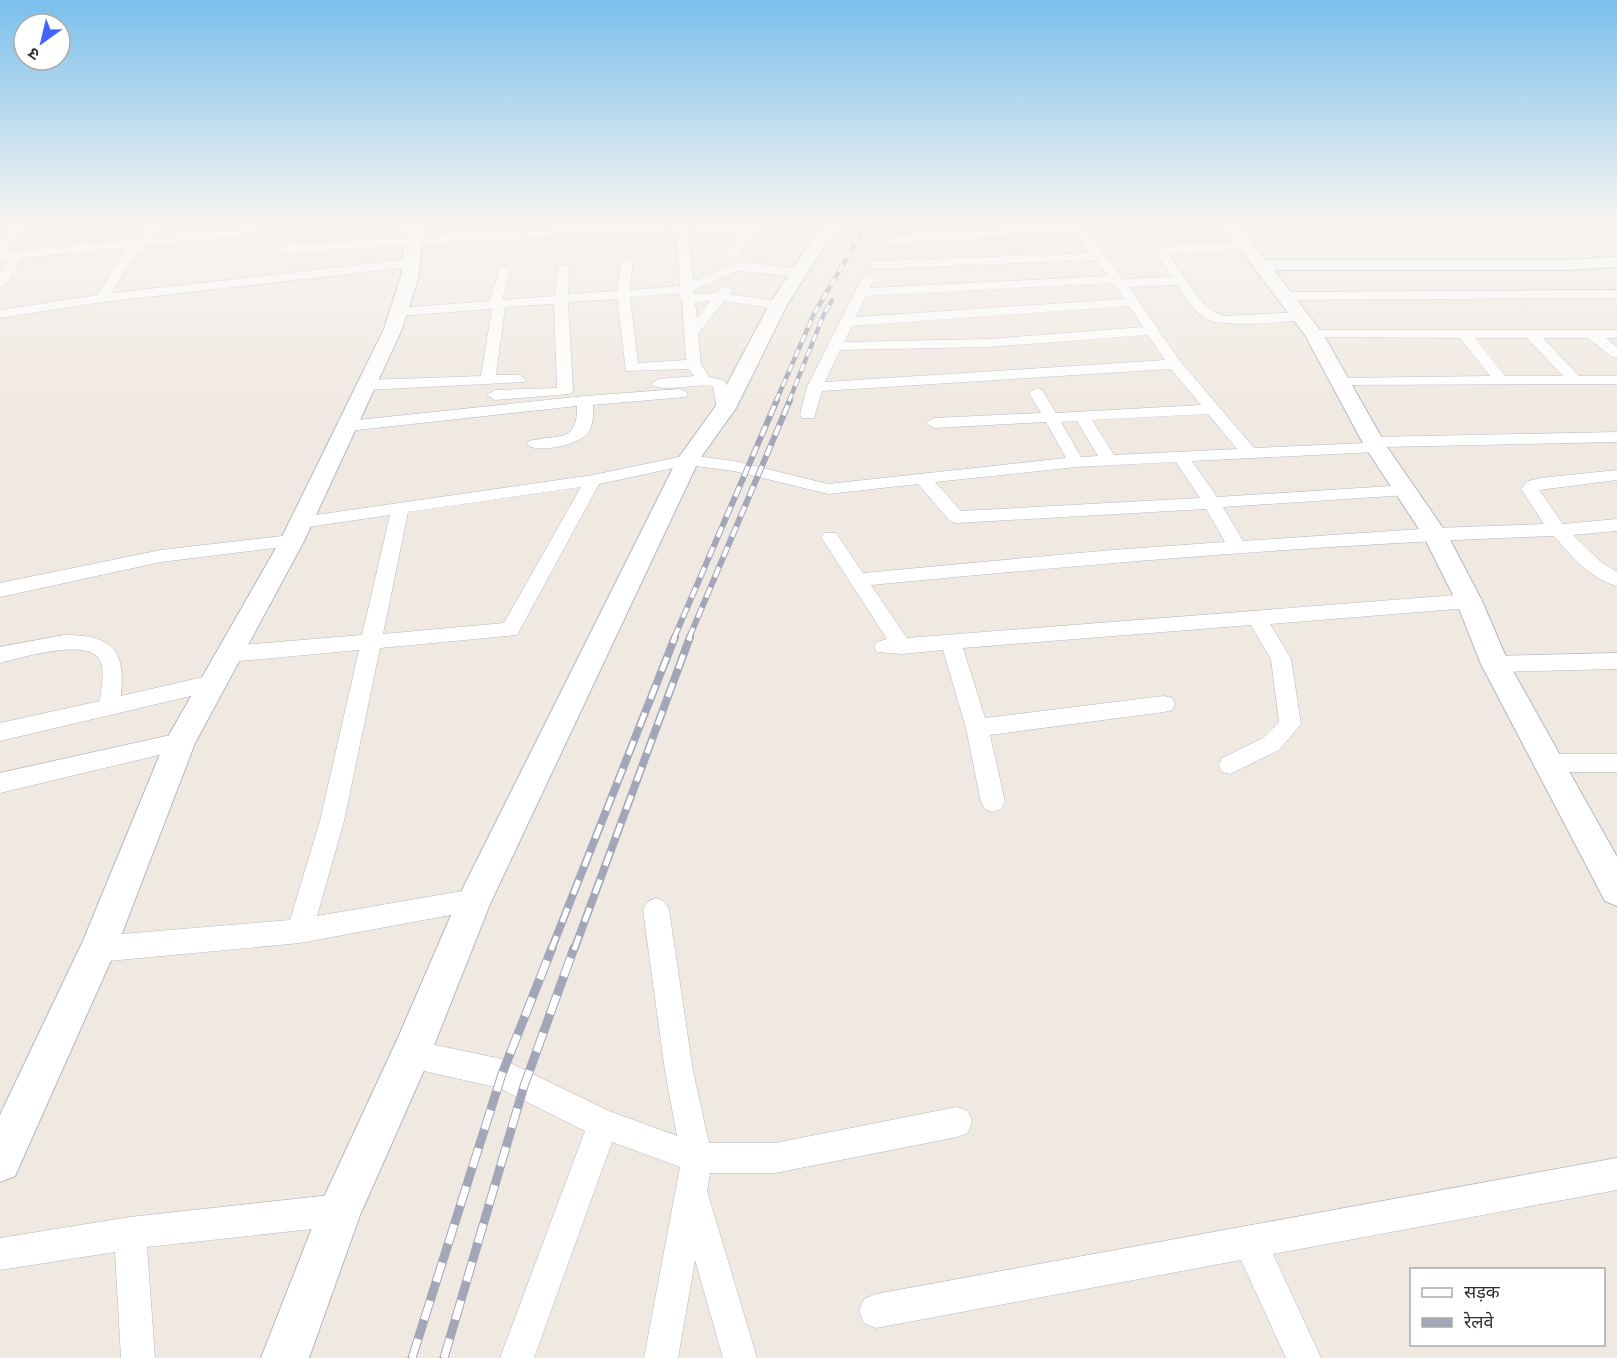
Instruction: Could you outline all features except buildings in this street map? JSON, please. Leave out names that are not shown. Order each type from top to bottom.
[{"type":"street","points":[[103,298],[111,283]]},
{"type":"street","points":[[0,314],[103,298],[173,283]]},
{"type":"street","points":[[0,1161],[98,949],[180,742],[297,532],[367,385],[399,312],[408,283]]},
{"type":"street","points":[[488,380],[496,305],[501,283]]},
{"type":"street","points":[[563,283],[561,301],[565,391]]},
{"type":"street","points":[[624,283],[623,296],[631,368],[694,364]]},
{"type":"street","points":[[685,283],[694,364],[703,380]]},
{"type":"street","points":[[686,294],[705,283]]},
{"type":"street","points":[[691,334],[731,283]]},
{"type":"street","points":[[285,1358],[340,1210],[411,1054],[474,902],[688,460],[725,408],[792,283]]},
{"type":"street","points":[[808,415],[815,387],[865,283]]},
{"type":"street","points":[[861,292],[1039,283]]},
{"type":"street","points":[[1062,283],[1076,307]]},
{"type":"street","points":[[1120,283],[1175,364],[1248,452]]},
{"type":"street","points":[[1182,283],[1207,314],[1218,319],[1464,334],[1617,334]]},
{"type":"street","points":[[1276,283],[1307,325],[1341,381],[1375,445],[1407,490],[1434,534],[1469,601],[1495,664],[1617,890]]},
{"type":"street","points":[[965,288],[989,344]]},
{"type":"street","points":[[399,312],[623,296],[686,294],[778,305]]},
{"type":"street","points":[[1286,296],[1617,294]]},
{"type":"street","points":[[815,387],[989,344],[1076,307],[1132,302]]},
{"type":"street","points":[[846,322],[989,344],[1175,364]]},
{"type":"street","points":[[835,346],[989,344],[1153,330]]},
{"type":"street","points":[[1464,334],[1500,379]]},
{"type":"street","points":[[1531,334],[1575,380]]},
{"type":"street","points":[[1593,334],[1617,354]]},
{"type":"street","points":[[367,385],[532,378],[531,392]]},
{"type":"street","points":[[495,394],[703,380],[718,383],[723,392],[725,408]]},
{"type":"street","points":[[1341,381],[1617,380]]},
{"type":"street","points":[[1037,393],[1076,462]]},
{"type":"street","points":[[348,426],[585,401],[680,394]]},
{"type":"street","points":[[535,444],[561,441],[578,434],[584,427],[585,401]]},
{"type":"street","points":[[934,423],[1212,409]]},
{"type":"street","points":[[1082,416],[1109,461]]},
{"type":"street","points":[[0,590],[161,556],[297,532],[400,509],[593,480],[688,460],[759,471],[828,489],[1076,462],[1248,452],[1318,452],[1375,445],[1617,437]]},
{"type":"street","points":[[1180,456],[1212,503],[1238,549]]},
{"type":"street","points":[[1617,475],[1534,485],[1530,489],[1559,530],[1598,569],[1617,580]]},
{"type":"street","points":[[923,478],[956,517],[1407,490]]},
{"type":"street","points":[[229,654],[510,630],[593,480]]},
{"type":"street","points":[[300,931],[332,821],[400,509]]},
{"type":"street","points":[[859,580],[1112,556],[1434,534],[1559,530],[1617,525]]},
{"type":"street","points":[[830,537],[859,580],[893,647],[1255,616],[1469,601]]},
{"type":"street","points":[[1230,765],[1271,744],[1290,724],[1290,706],[1281,659],[1255,616]]},
{"type":"street","points":[[0,655],[63,642],[89,642],[104,649],[112,663],[110,707]]},
{"type":"street","points":[[951,642],[977,728],[993,802]]},
{"type":"street","points":[[1495,664],[1617,661]]},
{"type":"street","points":[[0,732],[212,683]]},
{"type":"street","points":[[977,728],[1164,704]]},
{"type":"street","points":[[0,783],[180,742]]},
{"type":"street","points":[[1548,763],[1617,763]]},
{"type":"street","points":[[98,949],[300,931],[474,902]]},
{"type":"street","points":[[656,910],[679,1071],[697,1158],[661,1358]]},
{"type":"street","points":[[411,1054],[502,1074],[603,1124],[697,1158],[775,1158],[957,1122]]},
{"type":"street","points":[[517,1358],[603,1124]]},
{"type":"street","points":[[876,1311],[1617,1174]]},
{"type":"street","points":[[691,1190],[741,1358]]},
{"type":"street","points":[[0,1254],[130,1233],[340,1210]]},
{"type":"street","points":[[130,1233],[138,1358]]},
{"type":"street","points":[[1250,1242],[1304,1358]]},
{"type":"railway","points":[[776,401],[814,314],[832,283]]},
{"type":"railway","points":[[789,401],[824,314],[832,300]]},
{"type":"railway","points":[[674,638],[777,400]]},
{"type":"railway","points":[[689,638],[790,400]]},
{"type":"railway","points":[[551,950],[675,637]]},
{"type":"railway","points":[[574,950],[690,637]]},
{"type":"railway","points":[[412,1358],[502,1074],[552,948]]},
{"type":"railway","points":[[444,1358],[524,1086],[574,948]]}]
